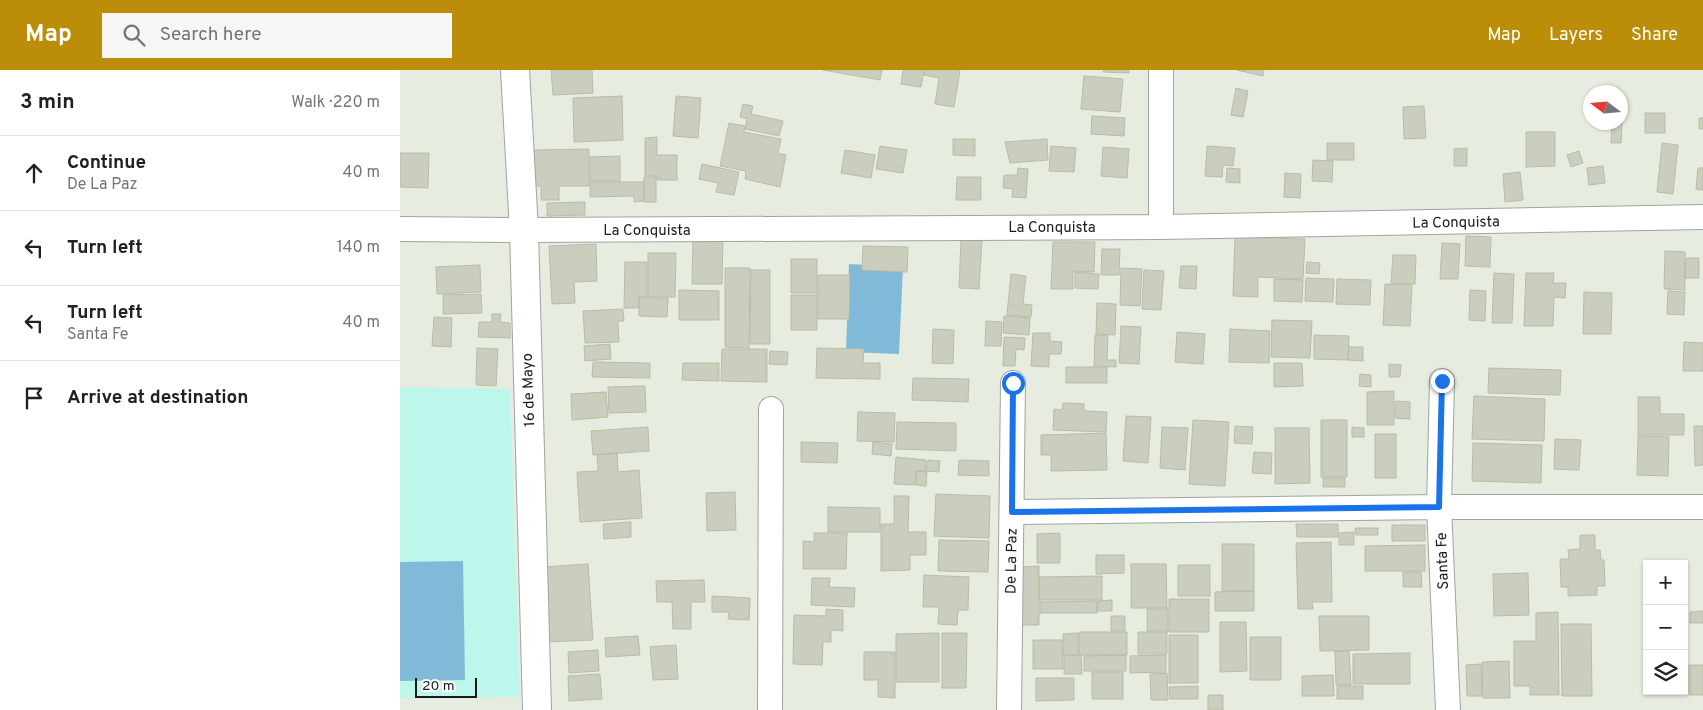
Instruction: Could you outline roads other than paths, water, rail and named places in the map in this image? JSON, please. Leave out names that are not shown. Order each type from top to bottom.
[{"type":"street","name":"16 de Mayo","points":[[515,70],[524,230],[537,710]]},
{"type":"street","points":[[1161,70],[1161,227]]},
{"type":"street","name":"La Conquista","points":[[400,228],[524,230],[1161,227],[1703,217]]},
{"type":"street","name":"Santa Fe","points":[[1442,381],[1439,507],[1448,710]]},
{"type":"street","name":"De La Paz","points":[[1009,710],[1013,383]]},
{"type":"street","points":[[770,710],[772,409]]},
{"type":"street","points":[[1012,512],[1703,506]]}]
